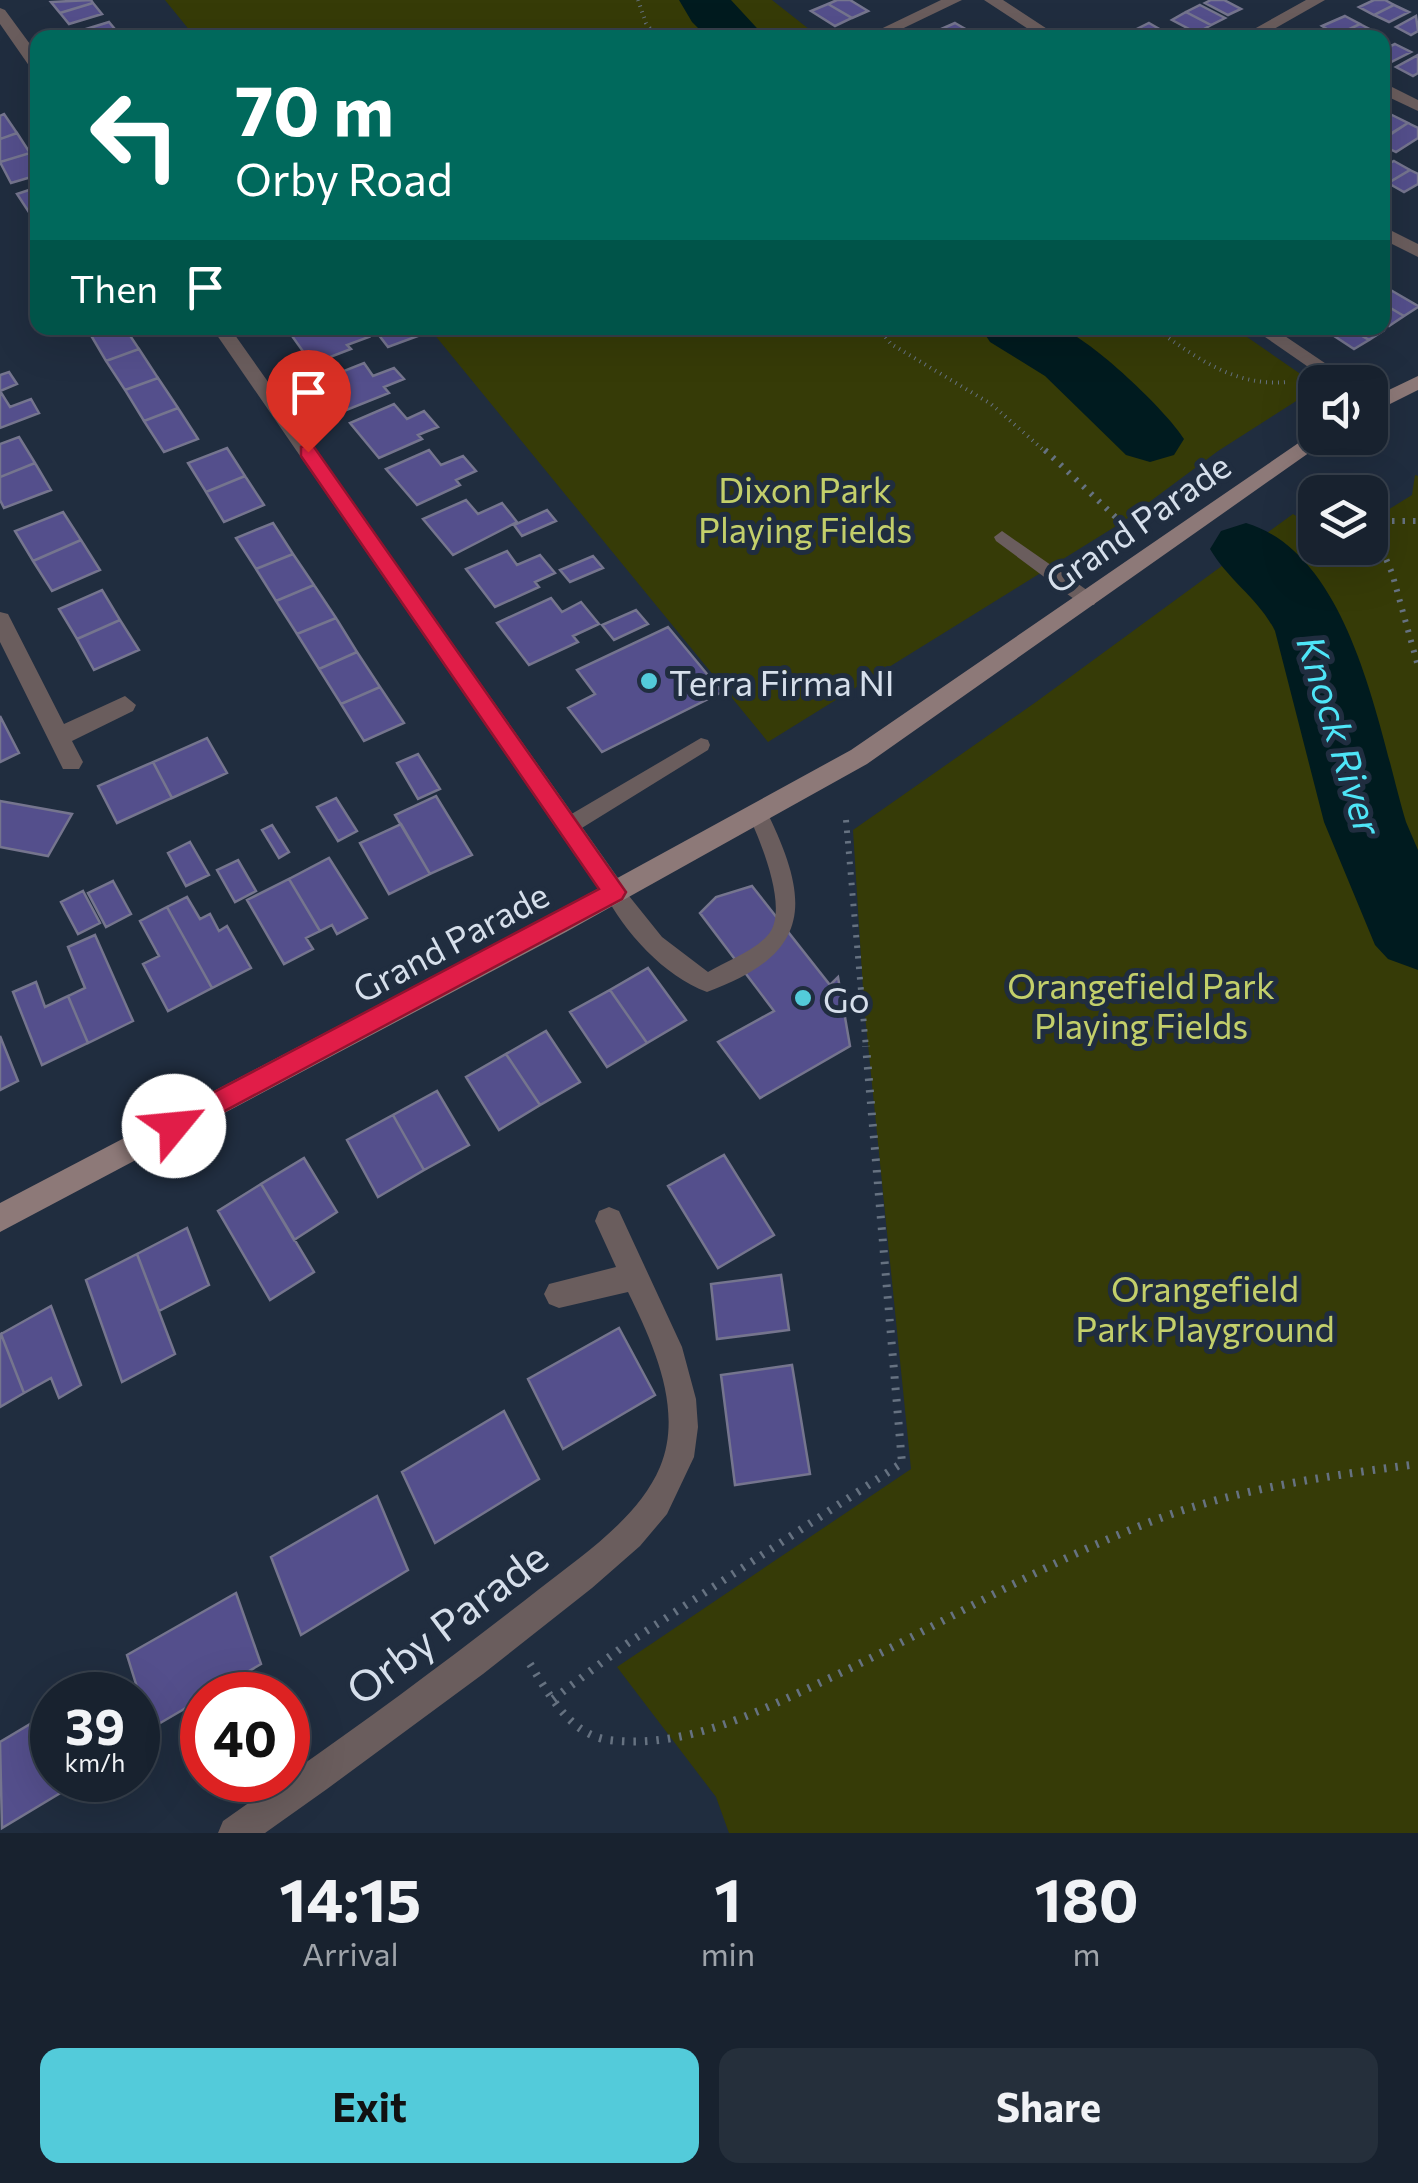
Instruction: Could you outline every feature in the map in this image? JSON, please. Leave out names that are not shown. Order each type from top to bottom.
[{"type":"street","points":[[887,30],[954,0]]},
{"type":"street","points":[[992,0],[1041,30]]},
{"type":"street","points":[[1260,30],[1318,0]]},
{"type":"street","points":[[0,13],[30,56]]},
{"type":"street","points":[[1269,25],[1278,30]]},
{"type":"street","points":[[1390,91],[1418,106]]},
{"type":"street","points":[[1390,236],[1418,252]]},
{"type":"street","points":[[225,335],[614,892]]},
{"type":"street","points":[[1272,335],[1317,365]]},
{"type":"street","points":[[1388,396],[1418,382]]},
{"type":"street","name":"Grand Parade","points":[[0,1218],[614,892],[860,756],[1298,453]]},
{"type":"street","points":[[0,620],[71,762]]},
{"type":"street","points":[[58,736],[125,705]]},
{"type":"street","name":"Orby Parade","points":[[236,1833],[510,1634],[612,1550],[636,1527],[668,1484],[678,1460],[683,1429],[680,1383],[670,1349],[609,1221]]},
{"type":"street","points":[[559,1294],[633,1277]]},
{"type":"lane","points":[[1002,537],[1088,600]]},
{"type":"lane","points":[[570,825],[701,746]]},
{"type":"lane","points":[[614,892],[629,918],[658,951],[707,983],[778,940],[784,925],[783,886],[758,814]]},
{"type":"path","points":[[638,0],[652,30]]},
{"type":"path","points":[[883,335],[890,344],[1006,416],[1086,496],[1125,526]]},
{"type":"path","points":[[1165,335],[1225,375],[1252,383],[1282,384],[1298,379]]},
{"type":"path","points":[[1388,521],[1418,521]]},
{"type":"path","points":[[1388,564],[1418,666]]},
{"type":"path","points":[[552,1699],[628,1644],[902,1463],[846,820]]},
{"type":"path","points":[[510,1634],[567,1718],[604,1740],[650,1740],[734,1724],[1110,1538],[1194,1505],[1344,1474],[1418,1464]]},
{"type":"green space","points":[[165,0],[772,0],[810,30],[189,30]]},
{"type":"green space","name":"Dixon Park Playing Fields","points":[[435,335],[1244,335],[1298,372],[1298,400],[1218,451],[1121,523],[768,742]]},
{"type":"green space","name":"Orangefield Park Playing Fields","points":[[1415,475],[1418,1833],[729,1833],[716,1797],[617,1667],[911,1469],[864,1005],[853,830],[1293,514],[1298,517],[1298,565],[1388,565],[1388,510],[1412,495]]},
{"type":"building","points":[[850,0],[868,11],[852,18],[828,4]]},
{"type":"building","points":[[1224,0],[1241,9],[1228,15],[1205,3]]},
{"type":"building","points":[[1374,0],[1394,5],[1374,15],[1359,7]]},
{"type":"building","points":[[51,2],[93,3],[60,13]]},
{"type":"building","points":[[93,3],[102,14],[69,24],[60,13]]},
{"type":"building","points":[[828,4],[852,18],[835,26],[811,11]]},
{"type":"building","points":[[1200,5],[1225,18],[1211,25],[1186,12]]},
{"type":"building","points":[[1394,5],[1409,12],[1389,22],[1374,15]]},
{"type":"building","points":[[1186,12],[1211,25],[1191,30],[1172,20]]},
{"type":"building","points":[[1345,16],[1360,24],[1347,30],[1322,26]]},
{"type":"building","points":[[1416,16],[1418,31],[1411,35],[1396,27]]},
{"type":"building","points":[[109,22],[116,30],[83,30]]},
{"type":"building","points":[[955,23],[967,30],[939,30]]},
{"type":"building","points":[[1149,23],[1161,30],[1135,30]]},
{"type":"building","points":[[1360,24],[1371,30],[1347,30]]},
{"type":"building","points":[[1395,44],[1411,52],[1390,62],[1390,46]]},
{"type":"building","points":[[1418,55],[1418,73],[1413,76],[1396,67]]},
{"type":"building","points":[[4,114],[17,133],[0,139],[0,116]]},
{"type":"building","points":[[1390,114],[1408,123],[1390,135]]},
{"type":"building","points":[[1408,123],[1418,128],[1418,138],[1396,152],[1390,149],[1390,134]]},
{"type":"building","points":[[17,133],[30,153],[0,162],[0,139]]},
{"type":"building","points":[[30,153],[30,177],[11,183],[0,162]]},
{"type":"building","points":[[1394,161],[1410,170],[1390,182],[1390,163]]},
{"type":"building","points":[[1410,170],[1418,174],[1418,184],[1404,192],[1390,182]]},
{"type":"building","points":[[30,190],[30,214],[17,194]]},
{"type":"building","points":[[1390,290],[1418,306],[1404,316],[1390,308]]},
{"type":"building","points":[[1390,308],[1404,316],[1390,325]]},
{"type":"building","points":[[91,335],[130,335],[139,349],[106,361]]},
{"type":"building","points":[[379,335],[418,336],[388,347]]},
{"type":"building","points":[[1333,335],[1361,335],[1369,340],[1354,349]]},
{"type":"building","points":[[292,336],[369,337],[347,345],[351,349],[312,364]]},
{"type":"building","points":[[139,349],[158,378],[125,390],[106,361]]},
{"type":"building","points":[[364,363],[373,376],[394,368],[404,379],[384,387],[389,393],[344,411],[321,380]]},
{"type":"building","points":[[9,372],[17,384],[0,391],[0,375]]},
{"type":"building","points":[[158,378],[178,408],[144,421],[125,390]]},
{"type":"building","points":[[0,391],[10,407],[31,399],[39,413],[0,428]]},
{"type":"building","points":[[394,404],[407,419],[424,411],[438,427],[418,435],[422,439],[379,458],[350,423]]},
{"type":"building","points":[[178,408],[198,439],[164,452],[144,421]]},
{"type":"building","points":[[19,437],[35,463],[0,477],[0,444]]},
{"type":"building","points":[[227,448],[245,476],[206,492],[188,463]]},
{"type":"building","points":[[429,450],[441,465],[463,456],[476,471],[456,480],[460,485],[417,505],[386,469]]},
{"type":"building","points":[[35,463],[51,490],[4,508],[0,477]]},
{"type":"building","points":[[245,476],[264,505],[224,522],[206,492]]},
{"type":"building","points":[[466,500],[478,514],[502,503],[517,522],[453,555],[423,519]]},
{"type":"building","points":[[547,510],[556,521],[522,536],[514,525]]},
{"type":"building","points":[[63,512],[81,540],[33,561],[15,531]]},
{"type":"building","points":[[273,523],[293,554],[256,569],[236,538]]},
{"type":"building","points":[[81,540],[100,570],[52,591],[33,561]]},
{"type":"building","points":[[507,551],[517,565],[540,555],[555,573],[535,582],[539,587],[495,607],[466,569]]},
{"type":"building","points":[[293,554],[314,585],[276,601],[256,569]]},
{"type":"building","points":[[593,556],[603,568],[570,582],[560,570]]},
{"type":"building","points":[[314,585],[336,618],[297,634],[276,601]]},
{"type":"building","points":[[102,590],[120,620],[77,639],[59,609]]},
{"type":"building","points":[[551,598],[562,612],[581,602],[599,624],[573,636],[578,642],[529,665],[497,623]]},
{"type":"building","points":[[636,610],[648,624],[614,640],[602,625]]},
{"type":"building","points":[[336,618],[357,652],[319,669],[297,634]]},
{"type":"building","points":[[120,620],[139,650],[94,670],[77,639]]},
{"type":"building","name":"Terra Firma NI","points":[[668,627],[722,692],[602,752],[568,708],[595,694],[577,670]]},
{"type":"building","points":[[357,652],[380,687],[341,704],[319,669]]},
{"type":"building","points":[[380,687],[404,723],[364,741],[341,704]]},
{"type":"building","points":[[0,716],[19,753],[0,762]]},
{"type":"building","points":[[207,738],[227,773],[172,798],[153,762]]},
{"type":"building","points":[[418,754],[440,789],[418,799],[397,763]]},
{"type":"building","points":[[153,762],[172,798],[117,823],[98,786]]},
{"type":"building","points":[[436,796],[472,855],[430,874],[395,815]]},
{"type":"building","points":[[336,798],[357,831],[338,841],[317,807]]},
{"type":"building","points":[[0,801],[72,814],[48,856],[0,847]]},
{"type":"building","points":[[401,824],[430,874],[389,894],[360,843]]},
{"type":"building","points":[[272,825],[289,852],[279,858],[262,830]]},
{"type":"building","points":[[190,842],[209,875],[186,886],[168,853]]},
{"type":"building","points":[[329,858],[367,918],[337,934],[332,925],[320,931],[289,879]]},
{"type":"building","points":[[238,860],[256,891],[235,902],[217,870]]},
{"type":"building","points":[[289,879],[320,931],[306,938],[313,949],[284,964],[247,900]]},
{"type":"building","points":[[113,881],[131,914],[106,927],[88,893]]},
{"type":"building","name":"Go","points":[[752,886],[830,985],[838,977],[850,1046],[760,1098],[718,1042],[774,1011],[700,913],[716,897]]},
{"type":"building","points":[[83,891],[100,923],[78,934],[61,902]]},
{"type":"building","points":[[187,897],[200,919],[210,914],[219,931],[227,926],[251,968],[212,988],[167,907]]},
{"type":"building","points":[[167,907],[212,988],[168,1011],[143,964],[159,956],[140,921]]},
{"type":"building","points":[[95,935],[133,1021],[88,1043],[68,996],[85,988],[68,947]]},
{"type":"building","points":[[648,968],[686,1020],[647,1043],[610,990]]},
{"type":"building","points":[[36,982],[45,1007],[68,996],[88,1043],[42,1065],[13,992]]},
{"type":"building","points":[[610,990],[647,1043],[607,1067],[570,1012]]},
{"type":"building","points":[[546,1031],[580,1082],[540,1105],[506,1054]]},
{"type":"building","points":[[0,1036],[18,1081],[0,1090]]},
{"type":"building","points":[[506,1054],[540,1105],[499,1130],[466,1077]]},
{"type":"building","points":[[437,1091],[469,1145],[424,1170],[393,1115]]},
{"type":"building","points":[[393,1115],[424,1170],[378,1197],[347,1140]]},
{"type":"building","points":[[724,1155],[774,1235],[718,1268],[668,1186]]},
{"type":"building","points":[[304,1158],[337,1212],[294,1240],[261,1184]]},
{"type":"building","points":[[261,1184],[314,1272],[270,1300],[218,1211]]},
{"type":"building","points":[[187,1228],[209,1285],[159,1311],[137,1254]]},
{"type":"building","points":[[137,1254],[175,1354],[122,1382],[86,1280]]},
{"type":"building","points":[[781,1275],[789,1330],[717,1339],[711,1284]]},
{"type":"building","points":[[51,1306],[81,1385],[59,1398],[51,1378],[24,1393],[1,1334]]},
{"type":"building","points":[[619,1328],[655,1395],[563,1449],[528,1379]]},
{"type":"building","points":[[0,1335],[24,1393],[0,1407]]},
{"type":"building","points":[[792,1365],[810,1474],[735,1485],[721,1375]]},
{"type":"building","points":[[504,1411],[539,1479],[435,1543],[402,1472]]},
{"type":"building","points":[[377,1496],[408,1570],[301,1635],[271,1557]]},
{"type":"building","points":[[236,1593],[261,1664],[247,1672],[180,1672],[180,1711],[160,1723],[160,1672],[132,1672],[127,1655]]},
{"type":"building","points":[[30,1724],[30,1802],[45,1802],[2,1828],[0,1742]]},
{"type":"waterway","name":"Knock River","points":[[705,0],[710,11],[731,30]]},
{"type":"waterway","name":"Knock River","points":[[1024,335],[1068,361],[1150,439]]},
{"type":"waterway","name":"Knock River","points":[[1246,549],[1296,599],[1312,631],[1365,822],[1405,919],[1418,933]]},
{"type":"place","name":"Terra Firma NI","points":[[649,681]]},
{"type":"place","name":"Go","points":[[803,998]]},
{"type":"route","points":[[174,1126],[614,892],[308,452]]},
{"type":"park label","name":"Orangefield Park Playground","points":[[1205,1307]]}]
